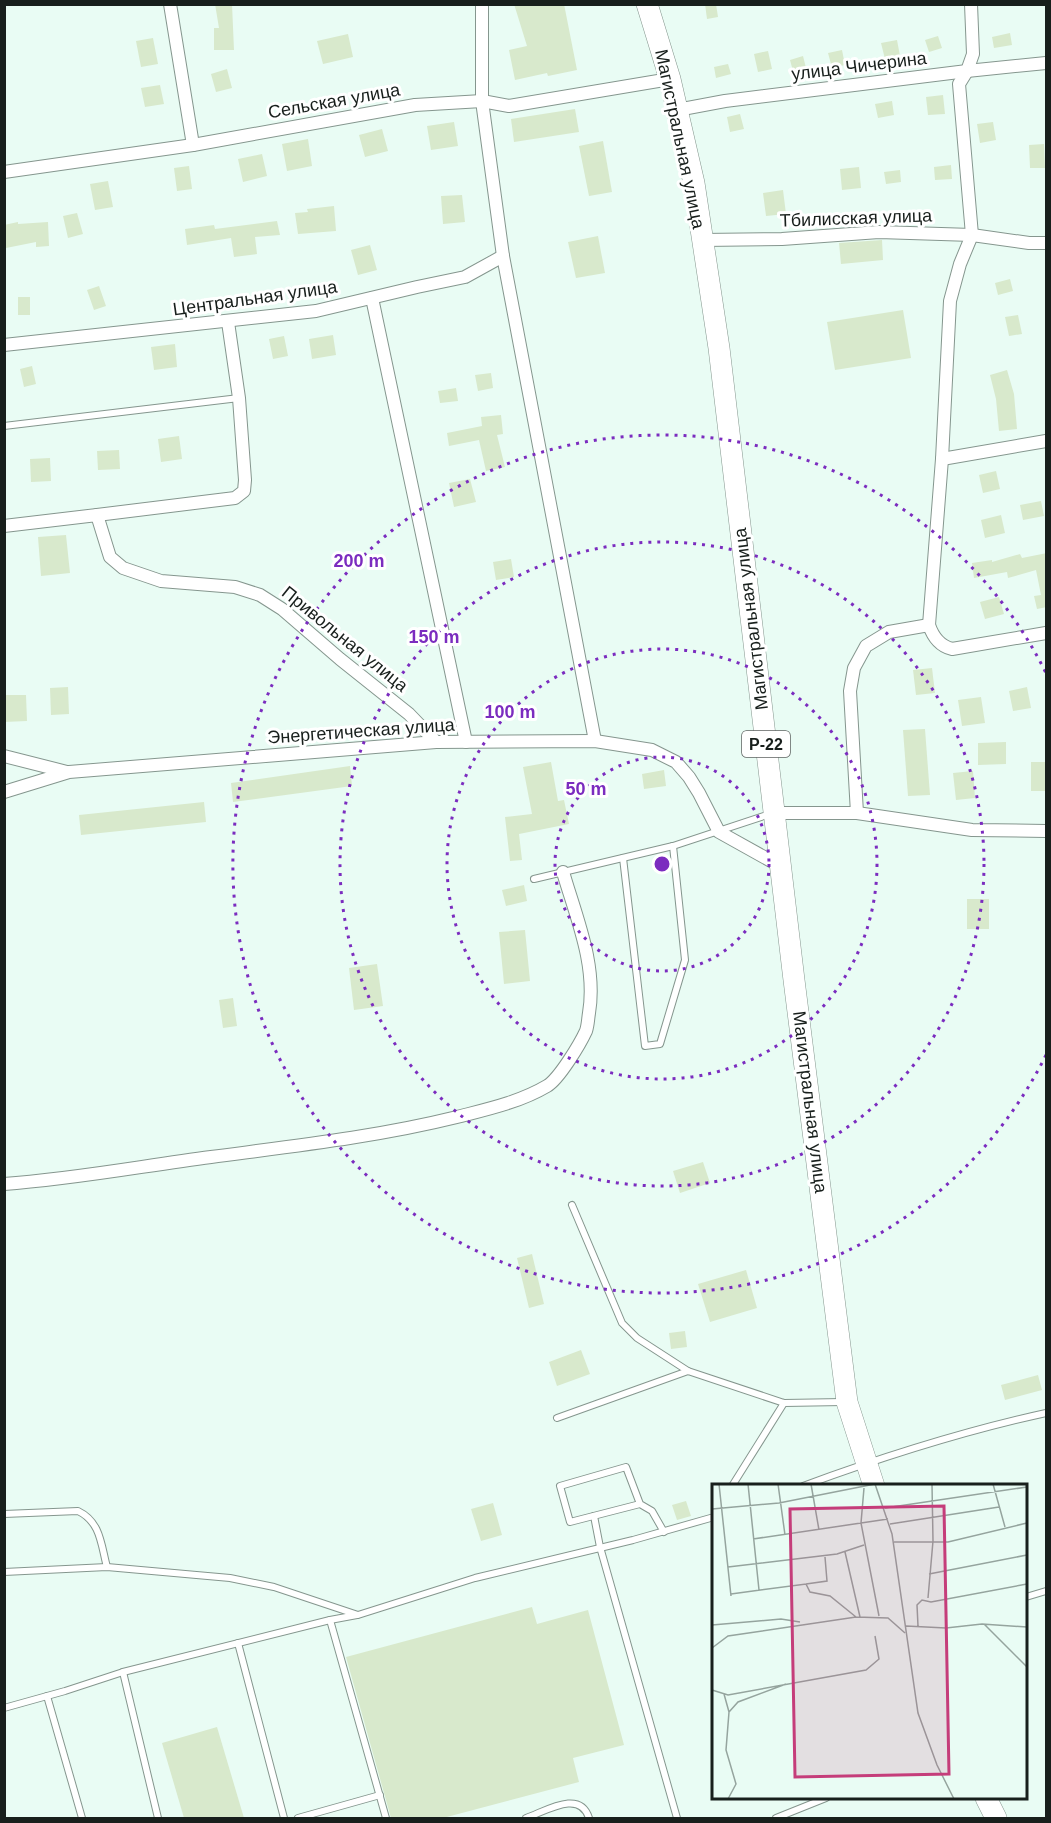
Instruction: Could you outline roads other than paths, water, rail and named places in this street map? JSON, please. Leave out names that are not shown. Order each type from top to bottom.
[{"type":"highway","name":"Магистральная улица","points":[[647,4],[670,79],[694,183],[719,348],[780,866],[847,1402],[874,1484]]},
{"type":"highway","points":[[987,1799],[996,1818]]},
{"type":"street","points":[[170,4],[193,145]]},
{"type":"street","points":[[482,4],[482,101],[503,256],[595,741]]},
{"type":"street","points":[[971,4],[973,54],[959,84],[972,235],[960,264],[950,301],[942,459],[929,625],[938,641],[952,649],[1047,633]]},
{"type":"street","name":"улица Чичерина","points":[[677,110],[725,101],[1047,63]]},
{"type":"street","name":"Сельская улица","points":[[4,172],[193,145],[415,105],[482,101],[509,106],[670,79]]},
{"type":"street","name":"Тбилисская улица","points":[[702,240],[782,239],[879,232],[972,235],[1029,243],[1047,243]]},
{"type":"street","name":"Центральная улица","points":[[4,345],[316,311],[465,277],[503,256]]},
{"type":"street","points":[[372,298],[466,742]]},
{"type":"street","points":[[4,526],[240,496],[245,486],[238,398],[228,322]]},
{"type":"street","points":[[942,459],[1047,441]]},
{"type":"street","name":"Привольная улица","points":[[97,515],[110,557],[123,568],[161,581],[235,587],[260,595],[282,609],[409,714],[436,742]]},
{"type":"street","points":[[857,813],[850,691],[854,668],[866,646],[889,632],[929,625]]},
{"type":"street","name":"Энергетическая улица","points":[[4,792],[69,772],[436,742],[595,741],[652,750],[676,762],[699,793],[719,832]]},
{"type":"street","points":[[4,756],[69,772]]},
{"type":"street","points":[[774,813],[857,813],[972,830],[1047,831]]},
{"type":"street","points":[[719,832],[780,866]]},
{"type":"street","points":[[4,1184],[50,1181],[393,1131],[496,1107],[550,1085],[571,1058],[586,1030],[592,998],[590,963],[563,872]]},
{"type":"lane","points":[[4,426],[238,398]]},
{"type":"lane","points":[[534,879],[673,846],[774,813]]},
{"type":"lane","points":[[623,858],[645,1046],[660,1044],[686,960],[673,846]]},
{"type":"lane","points":[[572,1205],[622,1323],[637,1338],[688,1371],[784,1403],[847,1402]]},
{"type":"lane","points":[[557,1418],[688,1371]]},
{"type":"lane","points":[[733,1484],[784,1403]]},
{"type":"lane","points":[[806,1484],[866,1463],[1047,1413]]},
{"type":"lane","points":[[640,1503],[570,1522],[560,1486],[626,1467],[640,1503],[652,1511],[664,1532]]},
{"type":"lane","points":[[4,1514],[78,1511],[88,1516],[96,1526],[107,1567]]},
{"type":"lane","points":[[594,1516],[600,1547],[677,1818]]},
{"type":"lane","points":[[4,1708],[123,1672],[358,1615],[475,1578],[664,1532],[712,1517]]},
{"type":"lane","points":[[4,1572],[107,1567],[230,1578],[274,1587],[358,1615]]},
{"type":"lane","points":[[1027,1597],[1047,1591]]},
{"type":"lane","points":[[330,1620],[386,1818]]},
{"type":"lane","points":[[238,1643],[284,1818]]},
{"type":"lane","points":[[123,1672],[158,1818]]},
{"type":"lane","points":[[47,1696],[82,1818]]},
{"type":"lane","points":[[298,1818],[380,1795]]},
{"type":"lane","points":[[776,1818],[821,1799]]},
{"type":"lane","points":[[526,1818],[566,1803],[579,1804],[589,1818]]}]
